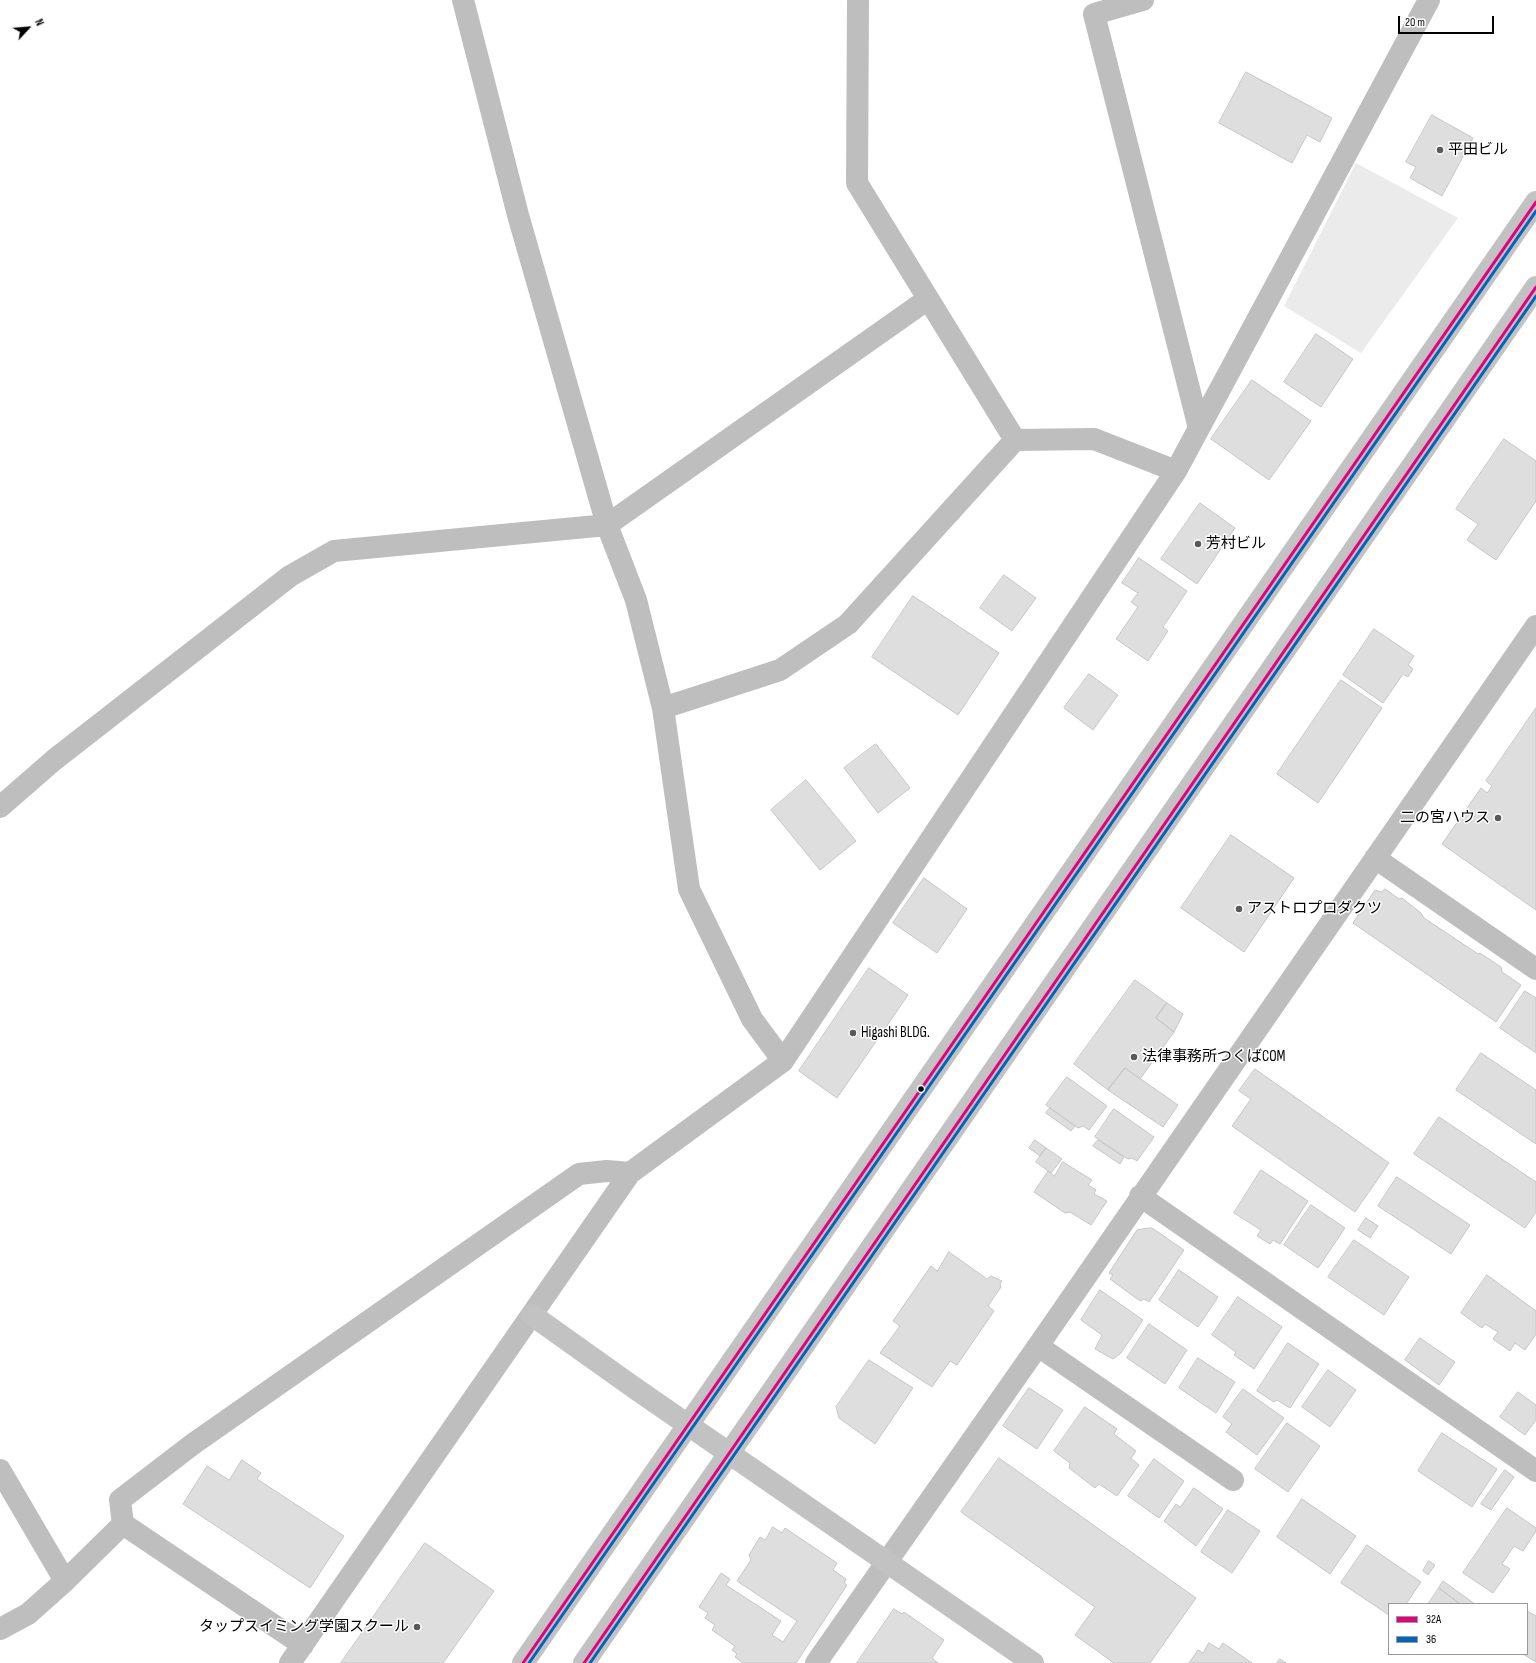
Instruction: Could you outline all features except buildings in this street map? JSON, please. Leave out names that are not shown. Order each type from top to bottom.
[{"type":"main road","points":[[523,1663],[1536,202]]},
{"type":"main road","points":[[584,1663],[1536,287]]},
{"type":"main road","points":[[532,1315],[688,1425],[1033,1663]]},
{"type":"street","points":[[463,0],[518,215],[607,525],[636,600],[663,708],[689,889],[752,1019],[783,1061]]},
{"type":"street","points":[[858,0],[857,183],[1015,440]]},
{"type":"street","points":[[1143,0],[1094,14],[1198,428]]},
{"type":"street","points":[[290,1663],[630,1173],[783,1061],[1176,471],[1429,0]]},
{"type":"street","points":[[0,807],[54,760],[290,576],[334,551],[607,525],[928,299]]},
{"type":"street","points":[[663,708],[780,670],[848,624],[1015,440],[1094,439],[1176,471]]},
{"type":"street","points":[[816,1663],[1038,1346],[1140,1196],[1536,626]]},
{"type":"street","points":[[1376,858],[1536,969]]},
{"type":"street","points":[[0,1629],[28,1614],[65,1581],[122,1524],[120,1500],[193,1444],[579,1174],[607,1171],[630,1173]]},
{"type":"street","points":[[1140,1196],[1536,1471]]},
{"type":"street","points":[[1038,1346],[1233,1480]]},
{"type":"street","points":[[0,1470],[65,1581]]},
{"type":"street","points":[[122,1524],[303,1645]]},
{"type":"shaded area","points":[[1356,163],[1458,218],[1361,353],[1284,306]]},
{"type":"transit line","name":"32A","points":[[523,1663],[1536,202]]},
{"type":"transit line","name":"36","points":[[529,1663],[1536,211]]},
{"type":"transit line","name":"32A","points":[[584,1663],[1536,287]]},
{"type":"transit line","name":"36","points":[[590,1663],[1536,296]]},
{"type":"place","name":"平田ビル","points":[[1440,150]]},
{"type":"place","name":"芳村ビル","points":[[1198,544]]},
{"type":"place","name":"二の宮ハウス","points":[[1498,818]]},
{"type":"place","name":"アストロプロダクツ","points":[[1239,909]]},
{"type":"place","name":"Higashi BLDG.","points":[[853,1033]]},
{"type":"place","name":"法律事務所つくばCOM","points":[[1134,1057]]},
{"type":"place","name":"タップスイミング学園スクール","points":[[417,1627]]}]
